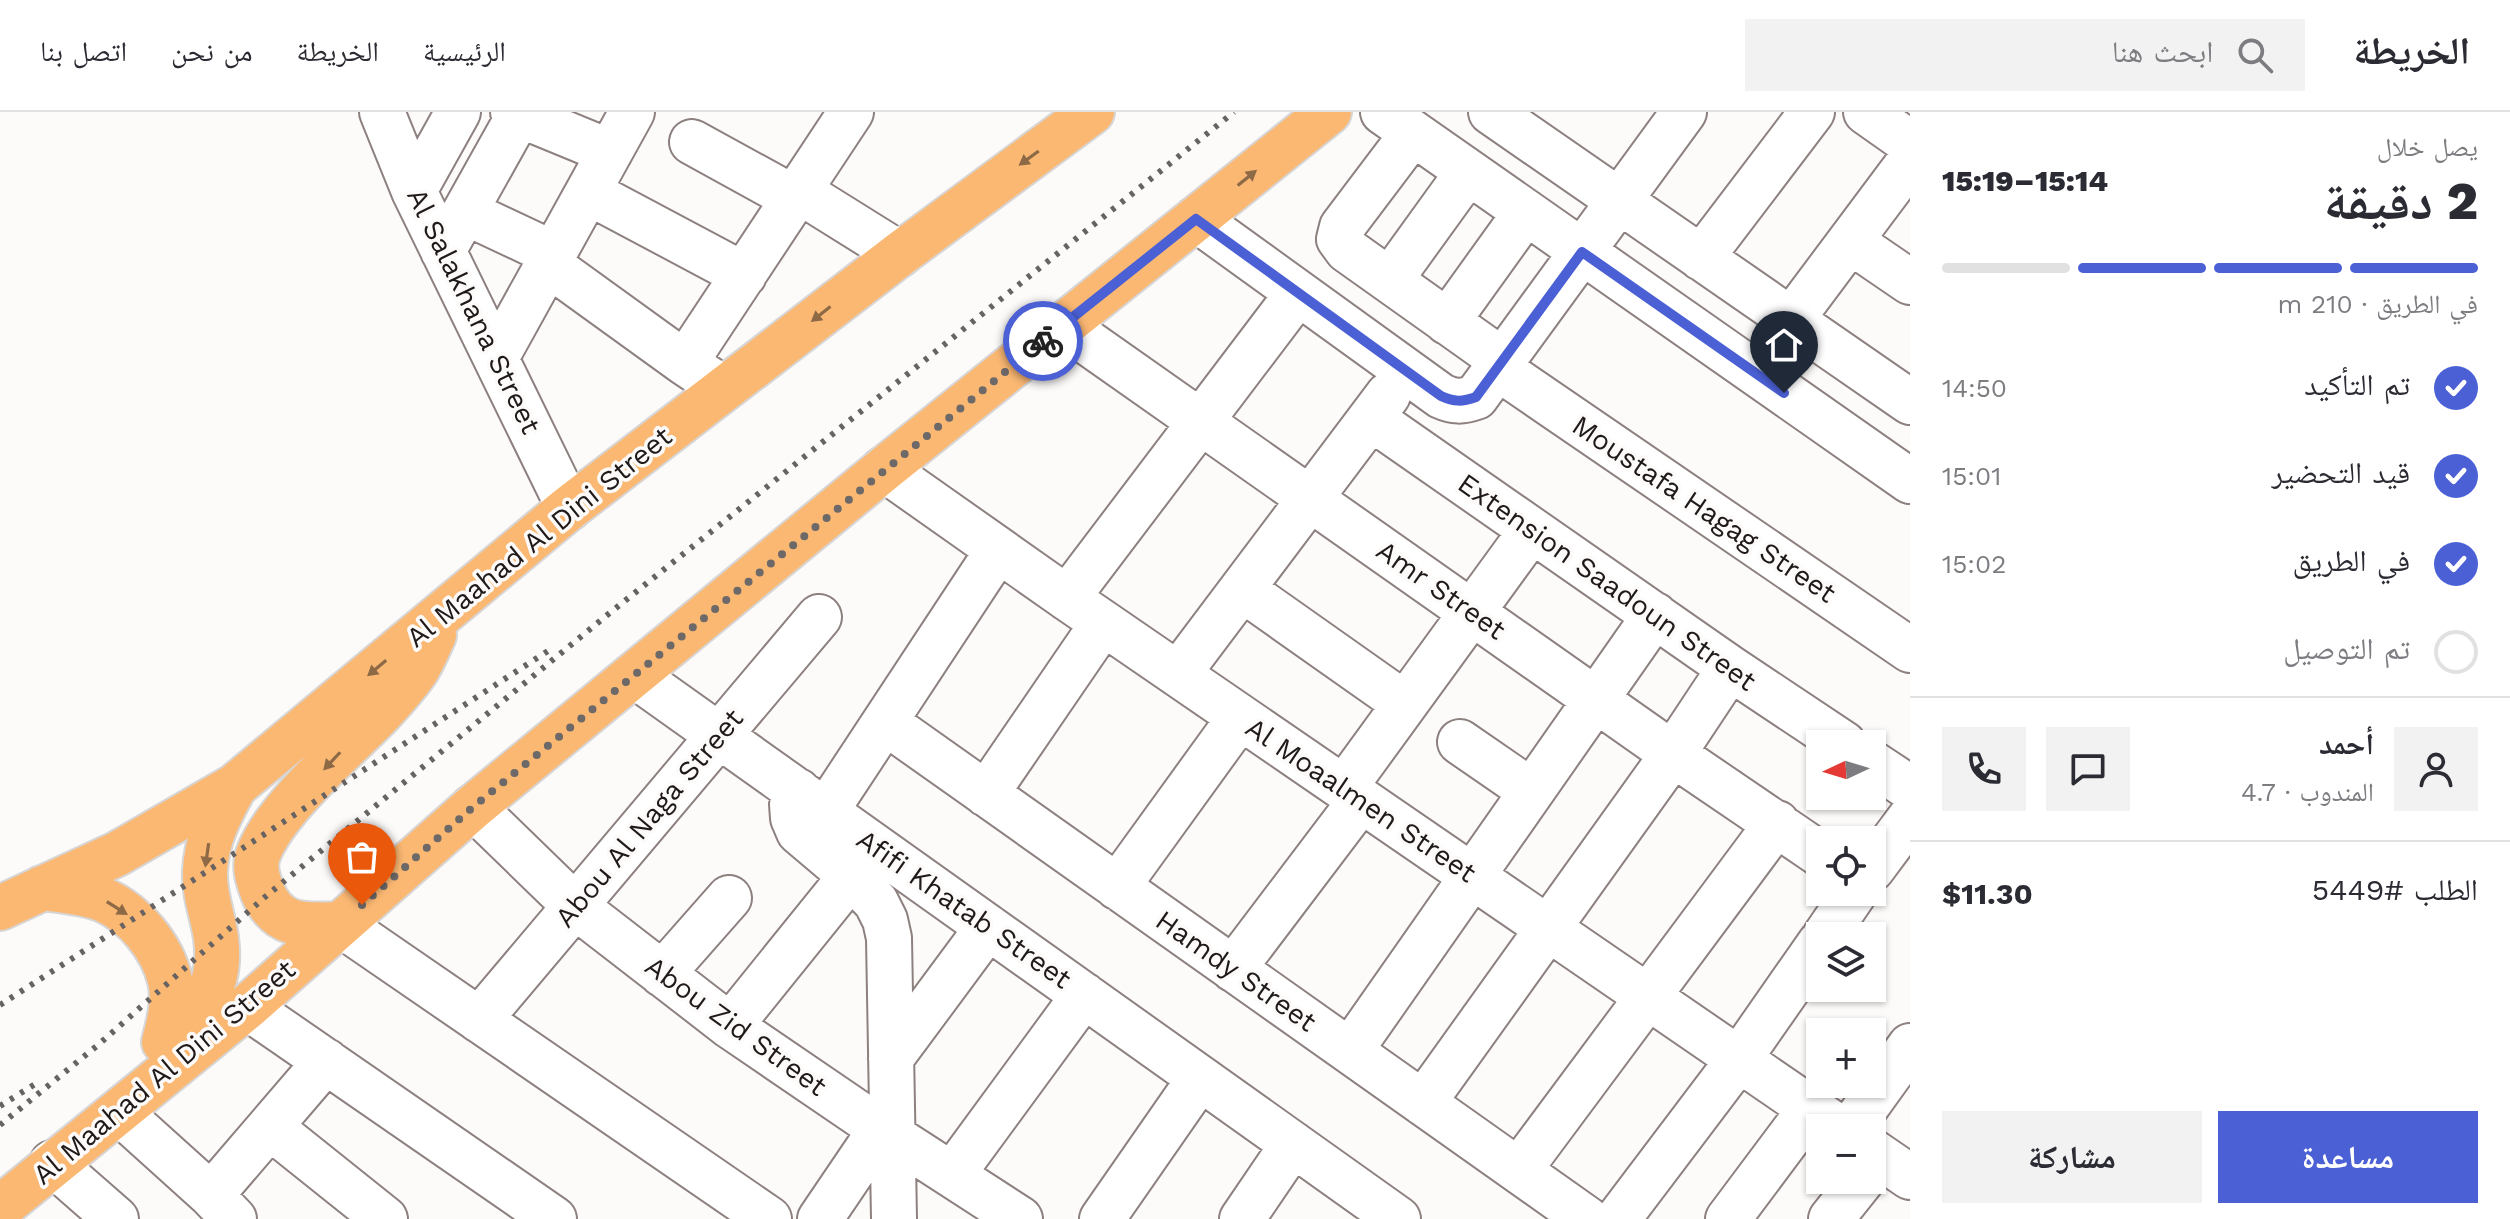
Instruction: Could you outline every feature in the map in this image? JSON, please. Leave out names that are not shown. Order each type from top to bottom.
[{"type":"main road","name":"Al Maahad Al Dini Street","points":[[0,1179],[190,1021],[205,1003],[214,982],[217,960],[205,872],[209,842],[219,813],[235,786],[569,508],[900,254],[1092,112]]},
{"type":"main road","name":"Al Maahad Al Dini Street","points":[[0,1208],[247,1007],[473,807],[884,469],[1329,112]]},
{"type":"main road","points":[[340,924],[309,925],[285,921],[274,911],[256,874],[258,854],[286,811],[380,714],[418,668],[445,611]]},
{"type":"main road","points":[[0,908],[129,847],[235,786]]},
{"type":"main road","points":[[42,888],[83,893],[106,901],[128,915],[148,936],[170,980],[171,1015],[164,1042]]},
{"type":"street","name":"Al Salakhana Street","points":[[382,112],[414,191],[569,508]]},
{"type":"street","points":[[414,191],[458,112]]},
{"type":"street","points":[[496,358],[632,112]]},
{"type":"street","points":[[1491,112],[1910,402]]},
{"type":"street","points":[[1196,219],[1441,396],[1464,402],[1476,397],[1684,112]]},
{"type":"street","points":[[1701,258],[1812,112]]},
{"type":"street","points":[[1866,112],[1910,143]]},
{"type":"street","points":[[443,251],[516,113],[610,152]]},
{"type":"street","points":[[685,363],[796,194],[844,114]]},
{"type":"street","points":[[1398,123],[1910,481]]},
{"type":"street","name":"Moustafa Hagag Street","points":[[1398,123],[1339,233],[1342,245],[1500,365],[1910,650]]},
{"type":"street","points":[[692,142],[796,194],[900,254]]},
{"type":"street","points":[[1791,320],[1910,161]]},
{"type":"street","points":[[1390,280],[1468,172]]},
{"type":"street","points":[[588,192],[744,275]]},
{"type":"street","points":[[465,212],[551,259],[685,363],[725,389]]},
{"type":"street","points":[[1447,322],[1526,212]]},
{"type":"street","points":[[1850,241],[1910,282]]},
{"type":"street","points":[[1067,598],[1298,293]]},
{"type":"street","name":"Amr Street","points":[[1063,325],[1673,754],[1806,844]]},
{"type":"street","points":[[1178,674],[1407,371]]},
{"type":"street","name":"Extension Saadoun Street","points":[[1371,418],[1823,730]]},
{"type":"street","name":"Al Moaalmen Street","points":[[884,469],[1103,623],[1819,1114]]},
{"type":"street","points":[[1233,969],[1352,794],[1405,704],[1531,531]]},
{"type":"street","points":[[894,1219],[886,1132],[891,1058],[889,938],[885,920],[876,902],[851,876],[799,832],[793,818],[792,804],[812,801],[885,722],[998,550]]},
{"type":"street","points":[[1242,589],[1405,704]]},
{"type":"street","points":[[1350,1051],[1655,615]]},
{"type":"street","name":"Abou Al Naga Street","points":[[479,1020],[819,617]]},
{"type":"street","points":[[986,794],[1103,623]]},
{"type":"street","points":[[1423,1103],[1673,754],[1730,668]]},
{"type":"street","name":"Afifi Khatab Street","points":[[634,675],[1397,1219]]},
{"type":"street","points":[[1117,887],[1240,717]]},
{"type":"street","name":"Hamdy Street","points":[[885,722],[1587,1219]]},
{"type":"street","points":[[1460,742],[1531,791]]},
{"type":"street","points":[[1886,772],[1910,788]]},
{"type":"street","name":"Abou Zid Street","points":[[473,807],[575,906],[730,1026],[1020,1219]]},
{"type":"street","points":[[1886,850],[1910,818]]},
{"type":"street","points":[[1519,1170],[1777,823]]},
{"type":"street","points":[[730,1026],[851,876]]},
{"type":"street","points":[[662,974],[729,898]]},
{"type":"street","points":[[340,924],[769,1219]]},
{"type":"street","points":[[891,1058],[988,927]]},
{"type":"street","points":[[1618,1219],[1739,1059],[1806,963]]},
{"type":"street","points":[[952,1175],[1084,995]]},
{"type":"street","points":[[247,1007],[326,1061],[531,1213]]},
{"type":"street","points":[[1886,1124],[1910,1046]]},
{"type":"street","points":[[119,1112],[222,1207],[270,1127],[326,1061]]},
{"type":"street","points":[[1102,1219],[1200,1078]]},
{"type":"street","points":[[270,1127],[385,1219]]},
{"type":"street","points":[[820,1219],[886,1132]]},
{"type":"street","points":[[1728,1219],[1806,1138]]},
{"type":"street","points":[[1242,1219],[1293,1144]]},
{"type":"street","points":[[52,1163],[116,1219]]},
{"type":"street","points":[[1831,1219],[1850,1194]]},
{"type":"railway","points":[[0,1125],[98,1045],[265,897],[606,616],[1234,112]]},
{"type":"railway","points":[[0,1005],[551,649]]},
{"type":"railway","points":[[0,1106],[40,1081]]},
{"type":"way so far","points":[[362,905],[473,807],[1043,341]]},
{"type":"route","points":[[1043,341],[1196,219],[1452,401],[1464,402],[1476,397],[1582,252],[1784,393]]}]
